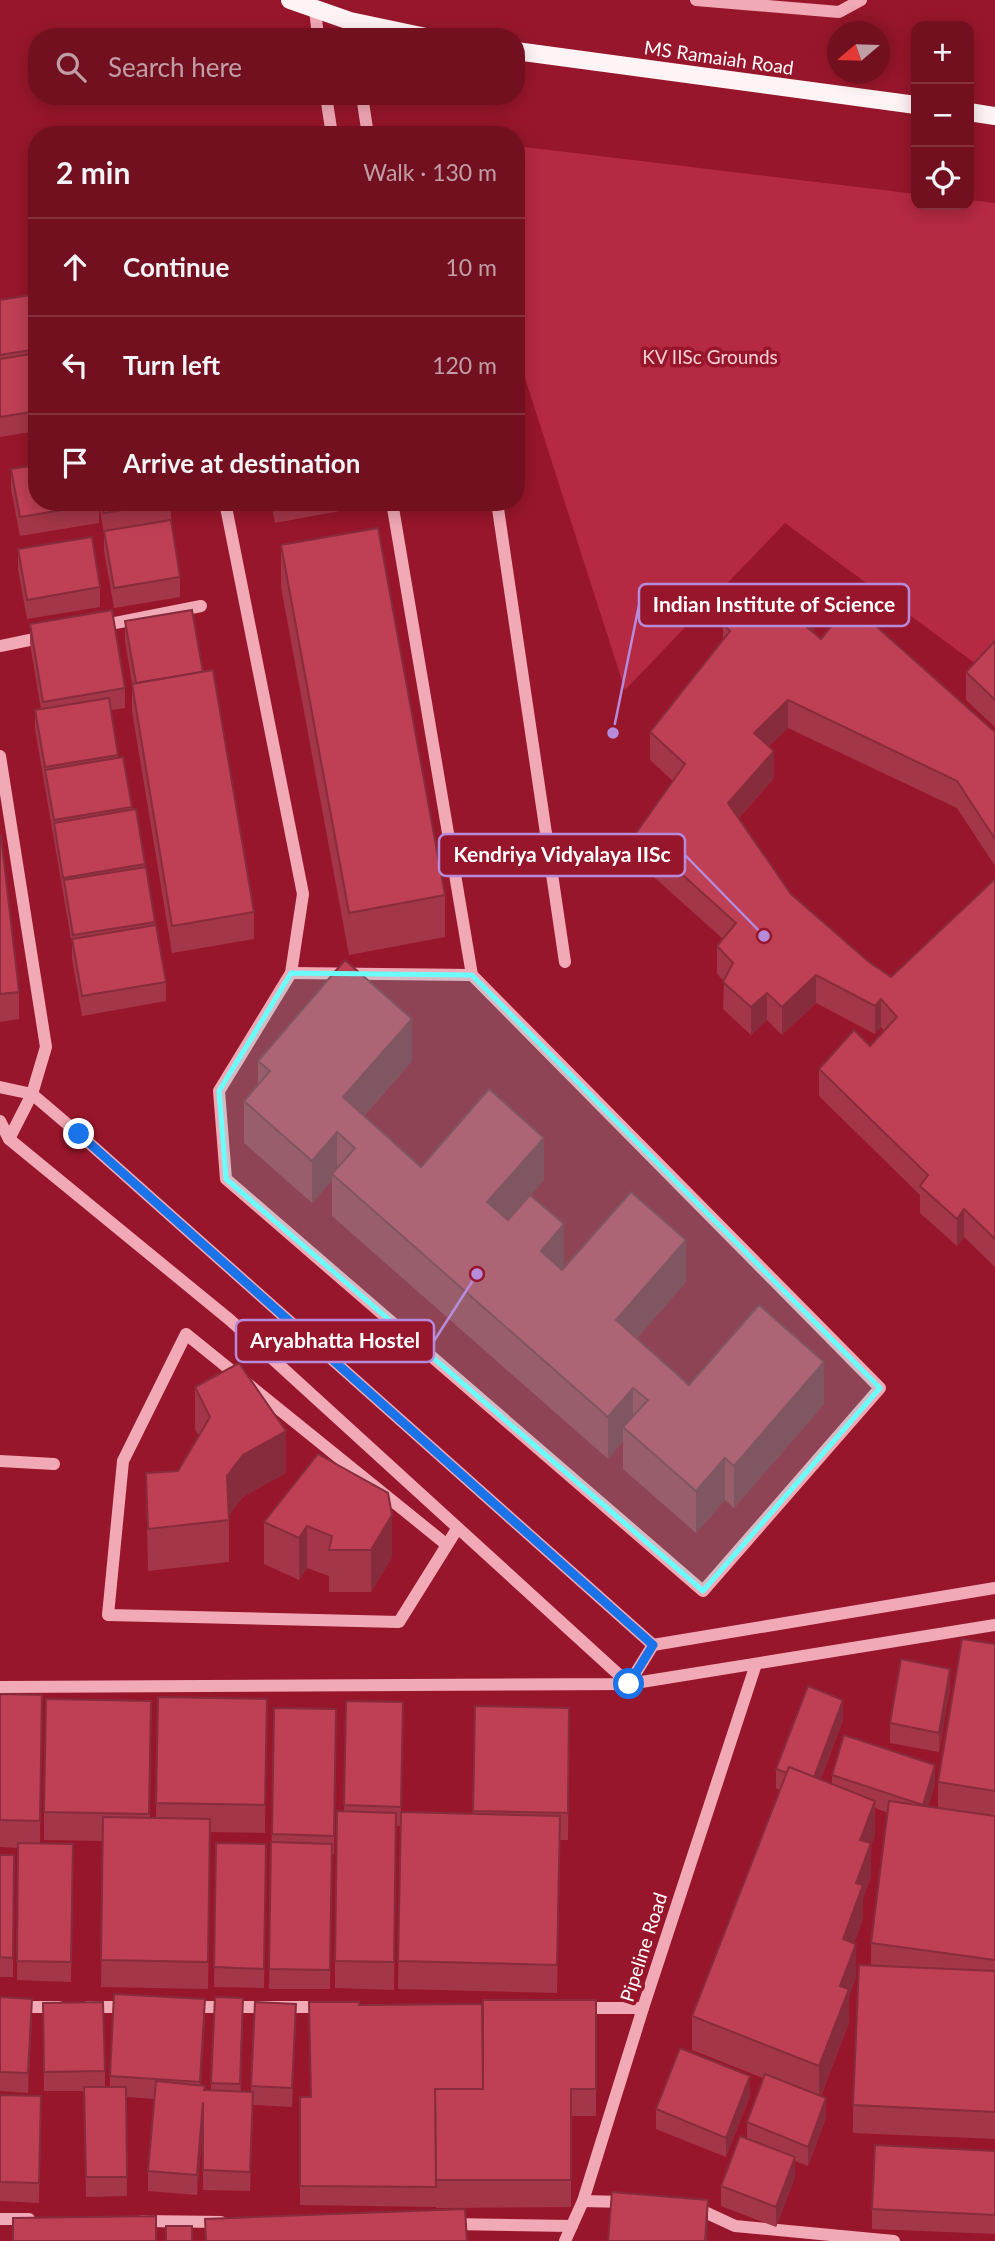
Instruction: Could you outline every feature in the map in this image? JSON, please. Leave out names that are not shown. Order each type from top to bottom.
[{"type":"main road","points":[[290,0],[314,9],[349,28]]},
{"type":"main road","name":"MS Ramaiah Road","points":[[525,52],[911,104]]},
{"type":"main road","points":[[974,114],[995,116]]},
{"type":"street","points":[[695,0],[839,12],[861,0]]},
{"type":"street","points":[[314,9],[317,28]]},
{"type":"street","points":[[327,105],[331,126]]},
{"type":"street","points":[[363,105],[367,126]]},
{"type":"street","points":[[227,511],[303,894],[291,973],[219,1091],[226,1179],[703,1591],[880,1388],[472,975],[394,511]]},
{"type":"street","points":[[498,511],[565,962]]},
{"type":"street","points":[[80,630],[201,606]]},
{"type":"street","points":[[0,646],[54,635]]},
{"type":"street","points":[[0,756],[47,1047],[32,1094],[9,1139]]},
{"type":"street","points":[[291,973],[472,975]]},
{"type":"street","points":[[0,1087],[32,1094],[653,1645]]},
{"type":"street","points":[[0,1121],[9,1139],[230,1321],[629,1684]]},
{"type":"street","points":[[447,1545],[186,1334],[123,1461],[108,1615],[399,1622],[447,1545],[457,1528]]},
{"type":"street","points":[[0,1461],[54,1464]]},
{"type":"street","points":[[629,1684],[653,1645],[995,1588]]},
{"type":"street","points":[[0,1687],[629,1684],[995,1625]]},
{"type":"street","name":"Pipeline Road","points":[[565,2241],[583,2201],[756,1664]]},
{"type":"street","points":[[0,2007],[140,2007]]},
{"type":"street","points":[[182,2007],[336,2007]]},
{"type":"street","points":[[573,2008],[643,2008]]},
{"type":"street","points":[[583,2201],[635,2202]]},
{"type":"street","points":[[686,2204],[735,2226],[894,2241]]},
{"type":"street","points":[[0,2219],[42,2220]]},
{"type":"street","points":[[125,2221],[237,2222]]},
{"type":"street","points":[[432,2224],[572,2226]]},
{"type":"highlighted area","points":[[291,973],[472,975],[880,1388],[703,1591],[226,1179],[219,1091]]},
{"type":"green space","name":"KV IISc Grounds","points":[[525,147],[911,193],[911,210],[974,210],[974,201],[995,203],[995,653],[980,667],[785,523],[625,690],[525,378]]},
{"type":"building","points":[[28,295],[28,350],[0,355],[0,300]]},
{"type":"building","points":[[28,354],[28,412],[0,417],[0,359]]},
{"type":"building","points":[[28,466],[28,511],[56,511],[20,517],[11,469]]},
{"type":"building","points":[[171,520],[180,577],[114,588],[104,531]]},
{"type":"building","points":[[378,528],[445,895],[349,913],[281,545]]},
{"type":"building","points":[[92,537],[100,587],[27,600],[18,549]]},
{"type":"building","points":[[776,584],[814,618],[807,627],[821,639],[850,603],[995,732],[995,839],[957,781],[788,700],[754,733],[774,751],[728,803],[791,894],[869,962],[891,977],[995,879],[995,1239],[964,1209],[957,1219],[920,1186],[928,1175],[819,1069],[854,1030],[870,1046],[897,1017],[881,999],[875,1006],[816,975],[782,1007],[767,993],[751,1007],[723,982],[733,963],[717,946],[736,923],[636,833],[685,764],[650,732],[730,631],[723,624],[747,597],[758,607]]},
{"type":"building","points":[[112,610],[125,688],[43,702],[30,624]]},
{"type":"building","points":[[192,610],[203,672],[136,683],[125,621]]},
{"type":"building","points":[[995,641],[995,700],[966,672]]},
{"type":"building","points":[[213,670],[254,912],[172,926],[132,684]]},
{"type":"building","points":[[109,698],[118,755],[45,767],[35,710]]},
{"type":"building","points":[[123,757],[132,807],[54,820],[45,770]]},
{"type":"building","points":[[136,809],[145,864],[63,878],[54,823]]},
{"type":"building","points":[[0,837],[19,992],[0,994]]},
{"type":"building","points":[[146,867],[155,922],[73,935],[64,880]]},
{"type":"building","points":[[156,925],[166,982],[82,996],[72,939]]},
{"type":"building","points":[[345,960],[412,1019],[343,1097],[421,1167],[489,1089],[544,1138],[487,1202],[508,1220],[530,1195],[564,1224],[541,1251],[562,1270],[631,1192],[686,1240],[616,1320],[689,1385],[759,1305],[824,1362],[734,1466],[725,1458],[696,1491],[623,1427],[648,1400],[633,1388],[608,1417],[332,1174],[355,1148],[337,1132],[312,1161],[244,1101],[270,1071],[258,1061]]},
{"type":"building","points":[[239,1363],[286,1431],[243,1455],[227,1476],[229,1520],[148,1529],[146,1473],[178,1471],[210,1417],[195,1387]]},
{"type":"building","points":[[318,1454],[388,1493],[392,1515],[371,1550],[329,1550],[332,1536],[307,1526],[299,1538],[264,1522]]},
{"type":"building","points":[[962,1639],[995,1644],[995,1791],[938,1782]]},
{"type":"building","points":[[901,1659],[950,1669],[939,1733],[890,1723]]},
{"type":"building","points":[[808,1686],[843,1700],[814,1777],[789,1767],[787,1773],[776,1769]]},
{"type":"building","points":[[0,1694],[42,1695],[40,1821],[0,1820]]},
{"type":"building","points":[[158,1697],[267,1699],[265,1805],[156,1803]]},
{"type":"building","points":[[46,1699],[151,1701],[149,1814],[44,1812]]},
{"type":"building","points":[[346,1701],[403,1702],[401,1807],[344,1805]]},
{"type":"building","points":[[475,1706],[569,1708],[568,1813],[473,1811]]},
{"type":"building","points":[[274,1708],[336,1709],[334,1836],[272,1834]]},
{"type":"building","points":[[844,1735],[935,1765],[923,1805],[832,1775]]},
{"type":"building","points":[[789,1767],[875,1801],[860,1840],[871,1843],[856,1883],[863,1885],[843,1939],[856,1944],[840,1986],[849,1989],[819,2066],[692,2016]]},
{"type":"building","points":[[889,1801],[995,1816],[995,1960],[871,1943]]},
{"type":"building","points":[[337,1811],[396,1813],[394,1962],[335,1961]]},
{"type":"building","points":[[401,1812],[560,1816],[557,1965],[398,1961]]},
{"type":"building","points":[[103,1817],[210,1819],[208,1962],[101,1960]]},
{"type":"building","points":[[271,1842],[332,1844],[330,1970],[269,1969]]},
{"type":"building","points":[[18,1843],[73,1844],[71,1962],[17,1961]]},
{"type":"building","points":[[216,1843],[266,1844],[264,1969],[214,1967]]},
{"type":"building","points":[[0,1855],[14,1855],[13,1958],[0,1957]]},
{"type":"building","points":[[859,1965],[995,1971],[995,2112],[853,2105]]},
{"type":"building","points":[[114,1994],[205,1999],[200,2082],[110,2076]]},
{"type":"building","points":[[0,1997],[32,1999],[28,2073],[0,2072]]},
{"type":"building","points":[[215,1997],[243,1998],[240,2084],[211,2083]]},
{"type":"building","points":[[483,2000],[596,2000],[596,2089],[571,2089],[571,2180],[436,2180],[435,2089],[483,2089]]},
{"type":"building","points":[[103,2002],[105,2071],[44,2072],[43,2003]]},
{"type":"building","points":[[255,2002],[296,2004],[292,2088],[251,2086]]},
{"type":"building","points":[[309,2002],[359,2002],[359,2005],[482,2004],[483,2089],[435,2089],[436,2187],[300,2186],[300,2097],[311,2097]]},
{"type":"building","points":[[680,2048],[750,2076],[726,2138],[656,2109]]},
{"type":"building","points":[[765,2074],[826,2098],[808,2147],[747,2122]]},
{"type":"building","points":[[156,2081],[205,2086],[204,2090],[253,2092],[250,2172],[203,2170],[203,2102],[197,2175],[148,2171]]},
{"type":"building","points":[[84,2087],[126,2087],[127,2177],[86,2177]]},
{"type":"building","points":[[0,2095],[41,2096],[39,2183],[0,2182]]},
{"type":"building","points":[[740,2136],[795,2157],[776,2207],[721,2186]]},
{"type":"building","points":[[875,2145],[995,2151],[995,2215],[872,2209]]},
{"type":"building","points":[[612,2192],[708,2200],[705,2241],[608,2241]]},
{"type":"building","points":[[465,2209],[467,2241],[206,2241],[205,2219]]},
{"type":"building","points":[[156,2216],[156,2241],[13,2241],[13,2218]]},
{"type":"building","points":[[166,2226],[192,2226],[192,2241],[166,2241]]},
{"type":"place","name":"Indian Institute of Science","points":[[613,733]]},
{"type":"place","name":"Kendriya Vidyalaya IISc","points":[[764,936]]},
{"type":"place","name":"Aryabhatta Hostel","points":[[477,1274]]},
{"type":"route","points":[[79,1134],[653,1645],[629,1684]]}]
